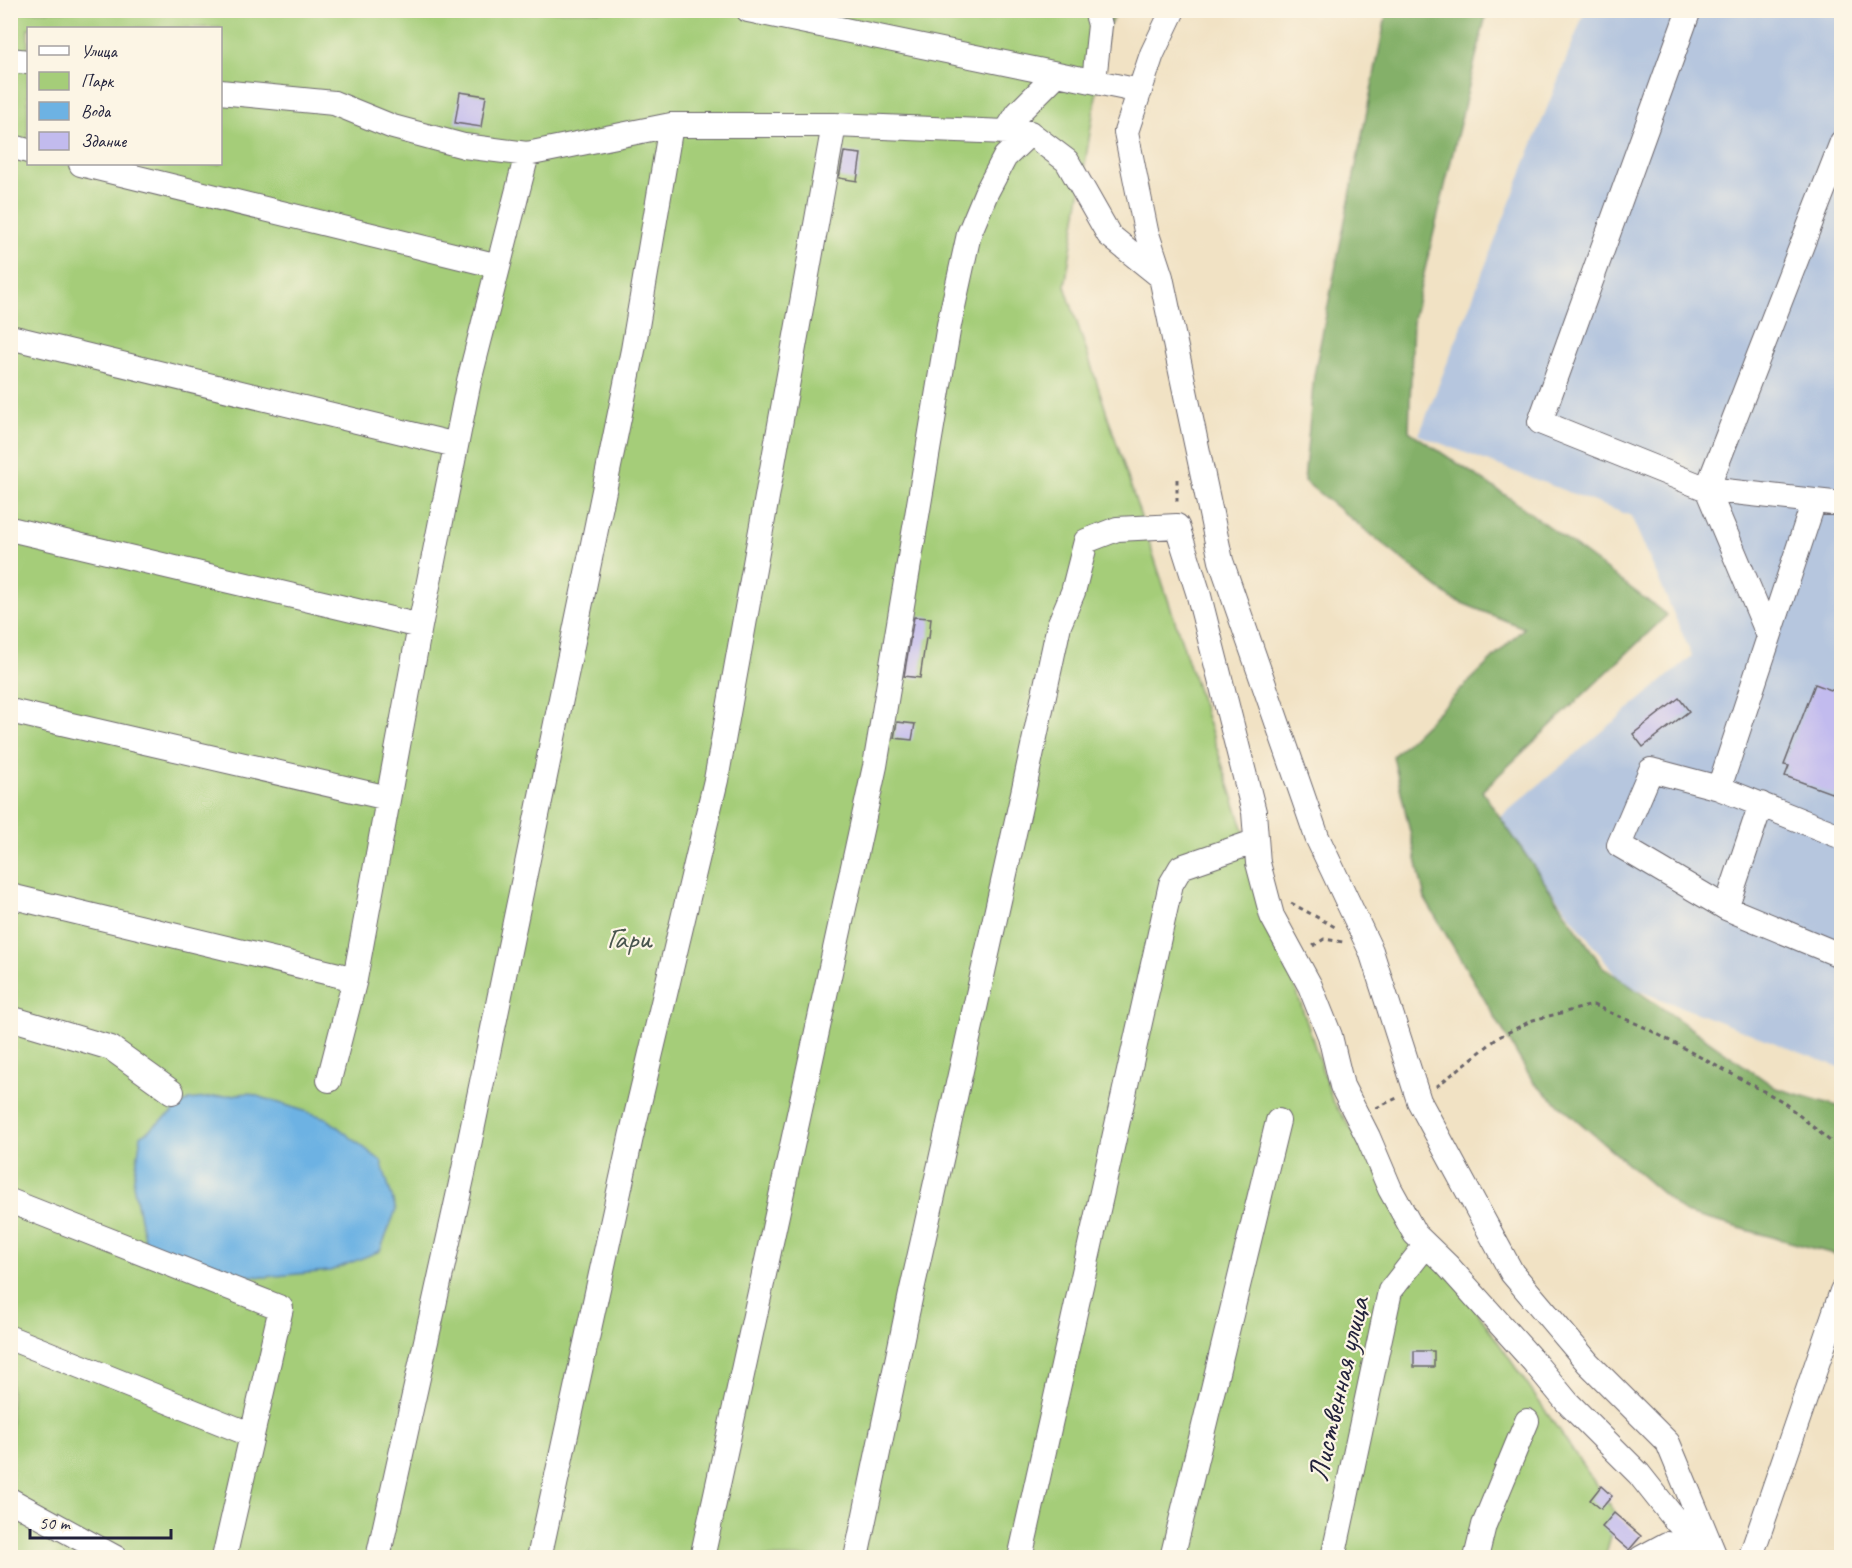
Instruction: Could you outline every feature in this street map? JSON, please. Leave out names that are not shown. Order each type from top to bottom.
[{"type":"street","points":[[748,10],[1140,91]]},
{"type":"street","points":[[1094,81],[1100,25],[1096,10]]},
{"type":"street","points":[[1173,10],[1152,54],[1126,132],[1146,231],[1161,277],[1221,561],[1317,837],[1369,945],[1417,1095],[1512,1273],[1588,1363],[1668,1443],[1714,1557]]},
{"type":"street","points":[[1689,10],[1540,422],[1707,489],[1842,504]]},
{"type":"street","points":[[10,60],[27,62]]},
{"type":"street","points":[[1005,132],[1018,113],[1057,74]]},
{"type":"street","points":[[222,92],[334,103],[393,127],[464,146],[527,154],[670,125],[834,125],[1030,133],[1067,160],[1109,235],[1161,277]]},
{"type":"street","points":[[378,1557],[463,1174],[633,350],[670,125]]},
{"type":"street","points":[[539,1557],[632,1137],[716,780],[834,125]]},
{"type":"street","points":[[702,1557],[875,766],[949,325],[969,234],[986,193],[1005,157],[1030,133]]},
{"type":"street","points":[[1769,636],[1707,489],[1842,142]]},
{"type":"street","points":[[10,146],[27,150]]},
{"type":"street","points":[[329,1080],[355,979],[420,626],[469,381],[527,154]]},
{"type":"street","points":[[85,165],[498,266]]},
{"type":"street","points":[[10,337],[456,445]]},
{"type":"street","points":[[1719,788],[1814,501]]},
{"type":"street","points":[[856,1557],[911,1294],[1059,625],[1073,592],[1086,541],[1117,529],[1177,526],[1198,592],[1254,812],[1258,863],[1272,916],[1310,986],[1330,1036],[1342,1086],[1390,1189],[1414,1234],[1534,1362],[1567,1402],[1639,1474],[1677,1522],[1714,1557]]},
{"type":"street","points":[[10,529],[420,626]]},
{"type":"street","points":[[10,711],[388,798]]},
{"type":"street","points":[[1842,837],[1719,788],[1651,770],[1619,845],[1726,908],[1842,956]]},
{"type":"street","points":[[1726,908],[1761,804]]},
{"type":"street","points":[[1020,1557],[1171,884],[1181,867],[1251,843]]},
{"type":"street","points":[[10,896],[355,979]]},
{"type":"street","points":[[10,1018],[111,1048],[172,1092]]},
{"type":"street","points":[[1172,1557],[1278,1121]]},
{"type":"street","points":[[10,1201],[281,1308],[224,1557]]},
{"type":"street","name":"Лиственная улица","points":[[1333,1557],[1390,1292],[1426,1245]]},
{"type":"street","points":[[1756,1557],[1842,1291]]},
{"type":"street","points":[[10,1338],[252,1435]]},
{"type":"street","points":[[1476,1557],[1484,1525],[1527,1421]]},
{"type":"street","points":[[10,1500],[116,1557]]},
{"type":"street","points":[[1641,1557],[1667,1544],[1702,1557]]},
{"type":"path","points":[[1177,479],[1177,526]]},
{"type":"path","points":[[1265,889],[1338,928]]},
{"type":"path","points":[[1303,972],[1306,950],[1324,939],[1369,945]]},
{"type":"path","points":[[1358,1117],[1417,1095],[1499,1037],[1533,1020],[1593,1005],[1644,1027],[1782,1101],[1842,1151]]},
{"type":"shaded area","points":[[1585,11],[1841,11],[1841,1068],[1624,985],[1497,820],[1692,656],[1631,516],[1419,435]]},
{"type":"green space","name":"Гари","points":[[11,11],[1118,11],[1107,29],[1065,286],[1333,1102],[1617,1515],[1605,1557],[11,1558]]},
{"type":"green space","points":[[1387,11],[1487,11],[1413,319],[1409,431],[1510,498],[1667,615],[1482,791],[1602,966],[1776,1088],[1841,1107],[1841,1256],[1685,1213],[1534,1083],[1425,899],[1393,756],[1524,628],[1452,599],[1304,481],[1314,375]]},
{"type":"water","points":[[248,1093],[326,1118],[381,1161],[396,1210],[380,1251],[330,1271],[265,1277],[212,1273],[145,1243],[133,1184],[141,1136],[189,1100]]},
{"type":"building","points":[[460,92],[486,96],[481,127],[455,123]]},
{"type":"building","points":[[844,152],[861,154],[857,181],[839,178]]},
{"type":"building","points":[[914,617],[931,618],[920,678],[904,676]]},
{"type":"building","points":[[1815,684],[1842,694],[1842,797],[1785,776],[1789,766],[1784,765]]},
{"type":"building","points":[[1679,698],[1689,711],[1643,747],[1633,734]]},
{"type":"building","points":[[897,722],[915,724],[912,740],[894,738]]},
{"type":"building","points":[[1414,1351],[1434,1351],[1434,1367],[1414,1367]]},
{"type":"building","points":[[1601,1486],[1612,1496],[1601,1509],[1590,1500]]},
{"type":"building","points":[[1614,1513],[1641,1536],[1629,1550],[1602,1527]]}]
